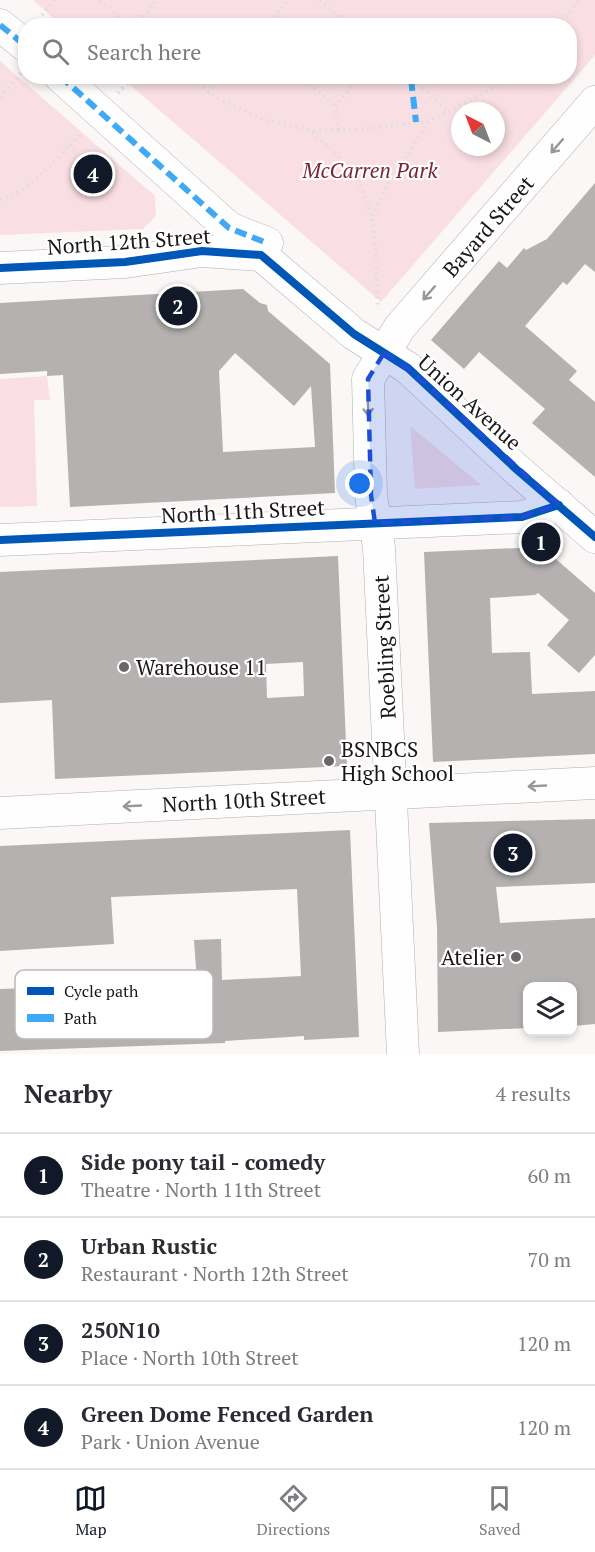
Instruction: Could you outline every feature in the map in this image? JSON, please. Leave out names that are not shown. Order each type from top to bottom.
[{"type":"street","points":[[0,25],[18,52]]},
{"type":"street","name":"Union Avenue","points":[[69,84],[229,228],[264,249],[354,334],[408,368],[582,519]]},
{"type":"street","name":"Bayard Street","points":[[384,353],[400,327],[595,102]]},
{"type":"street","name":"North 12th Street","points":[[0,268],[125,262],[202,251],[264,249]]},
{"type":"street","name":"Roebling Street","points":[[384,353],[368,380],[371,495],[380,548],[403,1054]]},
{"type":"street","name":"North 11th Street","points":[[0,540],[522,517],[582,519]]},
{"type":"street","name":"North 10th Street","points":[[0,813],[595,783]]},
{"type":"path","points":[[42,15],[55,0]]},
{"type":"path","points":[[142,18],[157,0]]},
{"type":"path","points":[[274,18],[289,0]]},
{"type":"path","points":[[320,0],[341,18]]},
{"type":"path","points":[[566,18],[579,0]]},
{"type":"path","points":[[104,1],[122,18]]},
{"type":"path","points":[[0,97],[18,67]]},
{"type":"path","points":[[198,84],[208,93],[265,120],[312,131],[429,121],[488,91],[496,84]]},
{"type":"path","points":[[208,93],[215,84]]},
{"type":"path","points":[[310,84],[335,108],[338,130]]},
{"type":"path","points":[[335,108],[355,84]]},
{"type":"path","points":[[418,84],[449,111]]},
{"type":"path","points":[[372,217],[386,188],[429,121]]},
{"type":"path","points":[[312,131],[339,154],[352,170],[367,196],[372,217],[378,309]]},
{"type":"path","points":[[0,199],[8,198],[30,183],[70,143],[76,152]]},
{"type":"highlighted area","points":[[384,353],[408,368],[559,505],[522,517],[375,523],[371,495],[368,379]]},
{"type":"green space","name":"McCarren Park","points":[[33,0],[595,0],[595,55],[577,76],[577,18],[53,18]]},
{"type":"green space","points":[[0,61],[18,77],[18,84],[26,84],[155,196],[156,216],[143,229],[0,235]]},
{"type":"green space","name":"McCarren Park","points":[[129,84],[570,84],[381,302]]},
{"type":"green space","points":[[47,376],[50,400],[34,400],[37,506],[0,507],[0,379]]},
{"type":"green space","points":[[410,426],[481,485],[415,489]]},
{"type":"building","points":[[595,183],[595,272],[585,264],[567,285],[563,282],[525,326],[577,371],[569,380],[595,402],[595,477],[532,423],[545,409],[479,352],[464,369],[431,340],[499,261],[507,268],[524,248],[526,250],[547,239]]},
{"type":"building","points":[[243,289],[260,303],[267,305],[268,311],[330,364],[335,493],[70,507],[63,375],[47,376],[47,371],[0,374],[0,303]],"holes":[[[235,353],[294,406],[311,386],[315,447],[223,452],[219,371]]]},
{"type":"building","points":[[542,547],[595,593],[595,655],[579,673],[547,645],[569,620],[538,593],[490,598],[492,653],[530,652],[532,694],[595,691],[595,754],[433,762],[424,552]]},
{"type":"building","name":"Warehouse 11","points":[[338,556],[347,766],[55,779],[52,700],[0,703],[0,572]],"holes":[[[303,662],[304,696],[267,698],[266,664]]]},
{"type":"building","points":[[595,819],[595,883],[496,887],[500,923],[595,918],[595,1024],[577,1026],[577,982],[523,982],[523,1028],[438,1032],[437,927],[429,823]]},
{"type":"building","points":[[350,830],[359,1037],[304,1040],[304,1036],[225,1041],[225,1043],[0,1051],[0,989],[15,988],[15,1039],[213,1039],[213,970],[196,970],[194,940],[221,939],[222,980],[301,976],[297,889],[111,897],[114,944],[0,951],[0,846]]},
{"type":"marked path","points":[[0,25],[18,40]]},
{"type":"marked path","points":[[69,84],[229,228],[267,243]]},
{"type":"marked path","points":[[412,84],[416,122]]},
{"type":"cycle path","points":[[0,268],[125,262],[202,251],[261,255],[354,334],[408,368],[516,469],[595,537]]},
{"type":"cycle path","points":[[0,540],[522,517],[559,505]]},
{"type":"place","name":"Green Dome Fenced Garden","points":[[93,174]]},
{"type":"place","name":"Urban Rustic","points":[[178,306]]},
{"type":"place","name":"Side pony tail - comedy","points":[[541,542]]},
{"type":"place","name":"Warehouse 11","points":[[124,667]]},
{"type":"place","name":"BSNBCS High School","points":[[329,761]]},
{"type":"place","name":"250N10","points":[[513,853]]},
{"type":"place","name":"Atelier","points":[[516,957]]}]
